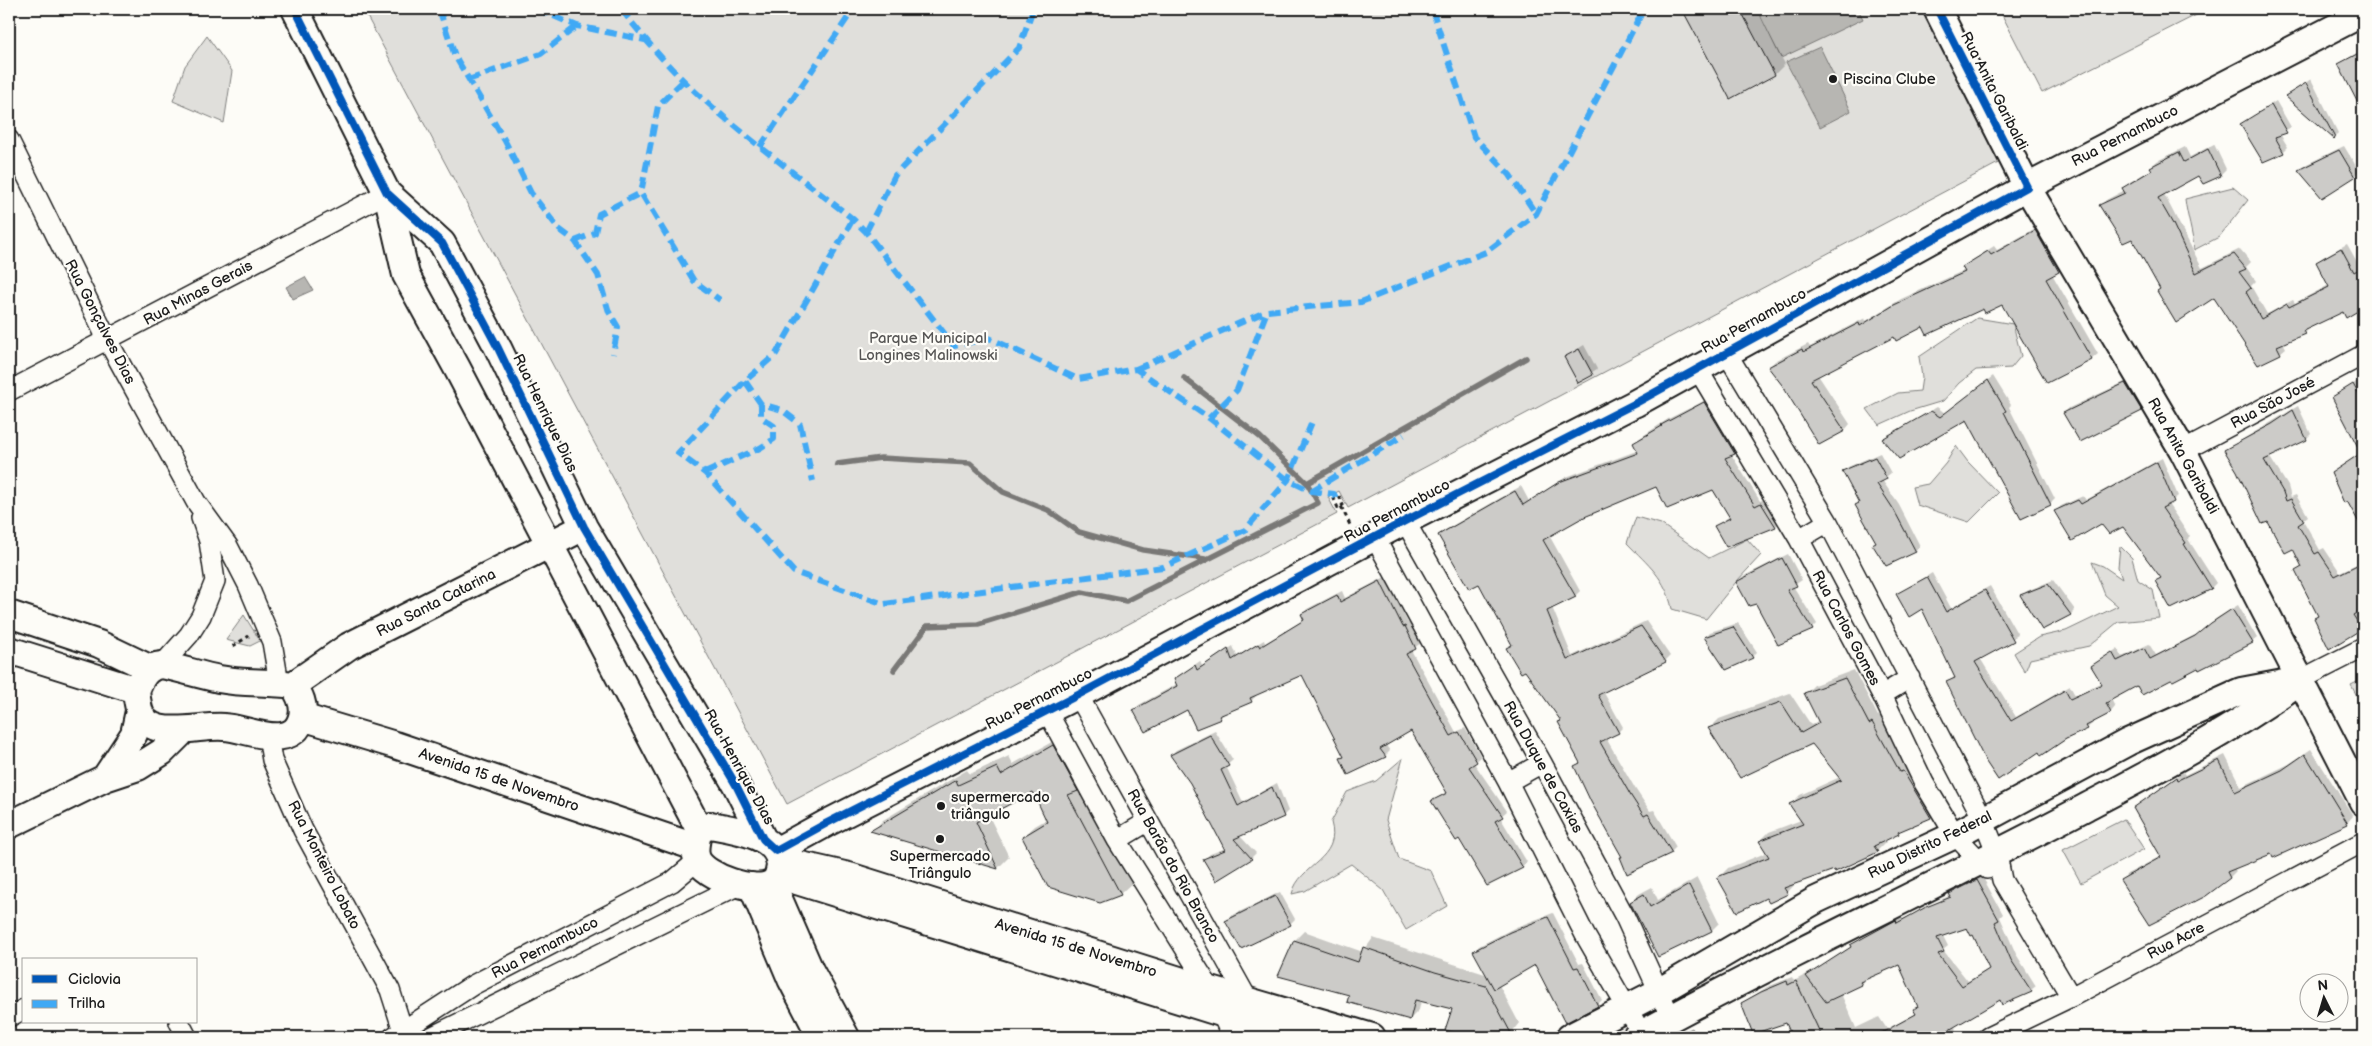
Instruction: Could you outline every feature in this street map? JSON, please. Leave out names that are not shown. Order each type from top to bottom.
[{"type":"street","name":"Rua Henrique Dias","points":[[294,9],[387,193],[406,275],[457,368],[549,545],[697,845]]},
{"type":"street","name":"Rua Anita Garibaldi","points":[[1937,9],[2027,187],[2183,451],[2363,802]]},
{"type":"street","name":"Rua Pernambuco","points":[[430,1037],[766,868],[827,823],[1078,695],[1375,538],[1405,520],[1634,404],[2027,187],[2363,13]]},
{"type":"street","name":"Rua Gonçalves Dias","points":[[9,140],[108,341],[196,502],[228,546],[248,585],[272,642],[286,684]]},
{"type":"street","name":"Rua Henrique Dias","points":[[387,193],[442,243],[498,348],[584,527],[736,785],[766,868],[810,970],[846,1037]]},
{"type":"street","name":"Rua Minas Gerais","points":[[9,391],[108,341],[387,193]]},
{"type":"street","name":"Rua Carlos Gomes","points":[[1726,352],[1828,522],[1910,678],[1982,819],[1988,859]]},
{"type":"street","name":"Rua São José","points":[[2183,451],[2363,355]]},
{"type":"street","name":"Rua Carlos Gomes","points":[[1697,368],[1799,539],[1882,695],[1924,782],[1955,835],[1988,859],[2071,997]]},
{"type":"street","name":"Rua Gonçalves Dias","points":[[147,684],[189,636],[201,616],[215,581],[209,541],[196,502]]},
{"type":"street","name":"Rua Duque de Caxias","points":[[1405,520],[1542,763],[1625,917],[1671,1018]]},
{"type":"street","points":[[1799,539],[1828,522]]},
{"type":"street","name":"Rua Santa Catarina","points":[[286,684],[349,646],[584,527]]},
{"type":"street","points":[[1375,538],[1508,782],[1585,935],[1626,1008],[1639,1036]]},
{"type":"street","points":[[9,614],[122,654],[147,684],[145,720],[167,731],[224,726],[268,736],[286,736],[297,729],[302,717],[303,705],[299,693],[286,684],[248,683],[218,679],[194,671],[147,684],[41,660],[9,650]]},
{"type":"street","points":[[41,660],[52,628]]},
{"type":"street","name":"Rua Distrito Federal","points":[[1639,1036],[1836,932],[1988,859],[2148,774],[2262,708],[2300,680],[2363,648]]},
{"type":"street","points":[[1882,695],[1910,678]]},
{"type":"street","name":"Rua Distrito Federal","points":[[1570,1037],[1660,991],[1816,900],[1955,835],[2128,742],[2241,691],[2300,680]]},
{"type":"street","points":[[105,778],[134,734],[147,684]]},
{"type":"street","name":"Rua Barão do Rio Branco","points":[[1078,695],[1263,1030]]},
{"type":"street","name":"Rua Barão do Rio Branco","points":[[1047,711],[1117,840],[1216,1002],[1232,1037]]},
{"type":"street","name":"Avenida 15 de Novembro","points":[[302,717],[396,745],[697,845],[708,871],[766,868],[1216,1002],[1263,1030],[1306,1037]]},
{"type":"street","points":[[9,825],[105,778],[138,767],[162,752],[184,730]]},
{"type":"street","name":"Rua Monteiro Lobato","points":[[268,736],[272,760],[303,830],[390,990],[400,1035]]},
{"type":"street","points":[[2128,742],[2148,774]]},
{"type":"street","points":[[1508,782],[1542,763]]},
{"type":"street","points":[[1117,840],[1147,822]]},
{"type":"street","name":"Avenida 15 de Novembro","points":[[697,845],[710,825],[738,830],[766,868]]},
{"type":"street","name":"Rua Acre","points":[[1988,1037],[2071,997],[2363,842]]},
{"type":"street","name":"Rua Pernambuco","points":[[400,1035],[419,1019],[473,985],[672,882],[697,845]]},
{"type":"street","name":"Rua Henrique Dias","points":[[766,868],[791,979],[821,1037]]},
{"type":"street","points":[[1816,900],[1836,932]]},
{"type":"street","name":"Rua Monteiro Lobato","points":[[390,990],[419,1019],[430,1037]]},
{"type":"street","name":"Avenida 15 de Novembro","points":[[1216,1002],[1248,1000],[1372,1037]]},
{"type":"street","points":[[9,1017],[22,1010]]},
{"type":"street","points":[[181,1024],[187,1037]]},
{"type":"green space","name":"Parque Municipal Longines Malinowski","points":[[363,9],[1929,9],[2002,161],[1348,508],[1339,491],[1328,497],[1337,514],[787,804]]},
{"type":"green space","points":[[1999,9],[2208,9],[2042,93]]},
{"type":"green space","points":[[207,36],[232,71],[224,123],[173,101],[185,66]]},
{"type":"green space","points":[[2233,187],[2248,200],[2219,237],[2194,250],[2185,199]]},
{"type":"green space","points":[[1977,318],[2013,324],[2021,356],[2011,368],[1976,370],[1959,383],[1943,401],[1910,411],[1879,425],[1867,409],[1898,393],[1920,391],[1922,377],[1919,357]]},
{"type":"green space","points":[[1956,446],[1968,462],[1998,493],[1969,522],[1917,505],[1912,487],[1928,484],[1946,463]]},
{"type":"green space","points":[[1636,517],[1661,524],[1709,558],[1747,539],[1761,555],[1706,619],[1672,609],[1661,580],[1627,543]]},
{"type":"green space","points":[[2120,546],[2132,558],[2138,580],[2153,590],[2159,618],[2118,622],[2089,646],[2030,659],[2025,672],[2014,653],[2039,637],[2066,631],[2118,606],[2105,595],[2092,562],[2103,566],[2122,579],[2118,567]]},
{"type":"green space","points":[[244,615],[260,641],[250,646],[226,640]]},
{"type":"green space","points":[[2363,679],[2363,707],[2351,685]]},
{"type":"green space","points":[[1403,758],[1386,820],[1399,859],[1431,871],[1447,906],[1406,930],[1383,890],[1351,864],[1305,891],[1292,894],[1296,884],[1303,875],[1325,854],[1331,845],[1333,835],[1331,822],[1347,792],[1376,781]]},
{"type":"green space","points":[[2124,819],[2144,849],[2081,883],[2063,850]]},
{"type":"green space","points":[[1692,1028],[1697,1037],[1674,1037]]},
{"type":"shaded area","points":[[1757,9],[1858,9],[1863,19],[1781,58]]},
{"type":"shaded area","points":[[1820,47],[1851,111],[1820,127],[1786,62]]},
{"type":"shaded area","points":[[305,277],[313,290],[293,299],[286,287]]},
{"type":"building","points":[[1682,9],[1740,9],[1775,75],[1730,99]]},
{"type":"building","points":[[2359,53],[2363,63],[2363,113],[2338,64]]},
{"type":"building","points":[[2306,83],[2335,138],[2334,139],[2285,96]]},
{"type":"building","points":[[2271,105],[2287,133],[2275,137],[2284,153],[2263,162],[2240,124]]},
{"type":"building","points":[[2208,149],[2221,176],[2203,184],[2198,176],[2158,198],[2173,224],[2196,273],[2234,254],[2246,269],[2239,272],[2251,288],[2246,292],[2261,319],[2287,304],[2289,307],[2329,287],[2316,262],[2341,248],[2354,272],[2363,267],[2363,308],[2346,318],[2343,312],[2303,331],[2305,334],[2277,346],[2281,354],[2258,365],[2214,298],[2176,323],[2157,291],[2160,289],[2132,239],[2123,243],[2099,205],[2125,193],[2122,188],[2152,170],[2150,167],[2179,152],[2184,162]]},
{"type":"building","points":[[2339,150],[2355,177],[2322,198],[2298,170]]},
{"type":"building","points":[[2035,230],[2059,272],[2046,279],[2092,360],[2047,383],[2002,305],[1985,313],[1983,309],[1927,335],[1923,327],[1896,341],[1894,337],[1811,380],[1845,431],[1819,445],[1782,385],[1768,367],[1802,349],[1803,352],[1859,323],[1860,326],[1894,305],[1965,272],[1962,267],[1988,251],[1991,255]]},
{"type":"building","points":[[1579,349],[1593,375],[1578,383],[1564,357]]},
{"type":"building","points":[[1988,380],[2006,411],[2004,412],[2051,505],[2021,519],[1967,420],[1899,459],[1882,439],[1931,411],[1940,417]]},
{"type":"building","points":[[2125,383],[2142,411],[2080,442],[2063,413]]},
{"type":"building","points":[[2353,384],[2363,402],[2363,530],[2347,501],[2344,503],[2331,473],[2361,453],[2332,397]]},
{"type":"building","points":[[1704,402],[1735,454],[1725,458],[1755,506],[1761,503],[1776,527],[1726,547],[1714,526],[1730,518],[1713,490],[1667,509],[1656,487],[1582,518],[1543,540],[1576,597],[1547,611],[1567,660],[1641,626],[1666,662],[1598,695],[1619,733],[1600,742],[1631,796],[1644,816],[1648,814],[1672,853],[1627,874],[1620,857],[1622,857],[1591,802],[1574,766],[1580,763],[1558,722],[1561,721],[1525,671],[1521,673],[1506,648],[1512,645],[1479,584],[1469,589],[1438,535],[1515,491],[1523,505],[1559,482],[1638,453],[1633,443],[1661,425]]},
{"type":"building","points":[[2293,410],[2307,440],[2264,460],[2283,492],[2286,501],[2291,499],[2304,521],[2298,525],[2315,554],[2319,552],[2335,576],[2363,562],[2363,609],[2353,615],[2362,629],[2329,649],[2314,618],[2318,616],[2295,571],[2302,567],[2293,549],[2285,553],[2268,522],[2262,524],[2237,471],[2224,450],[2272,424]]},
{"type":"building","points":[[1875,457],[1887,479],[1877,484],[1894,510],[1916,552],[1886,566],[1872,544],[1876,542],[1855,505],[1859,503],[1842,471]]},
{"type":"building","points":[[2157,462],[2174,502],[2162,508],[2186,543],[2184,544],[2212,589],[2171,609],[2155,581],[2161,578],[2123,527],[2109,534],[2101,524],[2072,541],[2054,511],[2078,500],[2081,504]]},
{"type":"building","points":[[1782,558],[1797,586],[1787,590],[1813,630],[1778,645],[1756,604],[1749,606],[1736,582]]},
{"type":"building","points":[[1927,577],[1946,612],[1985,590],[2014,641],[1975,662],[2011,721],[2065,690],[2070,699],[2102,684],[2091,666],[2112,652],[2117,661],[2144,648],[2150,659],[2195,636],[2232,609],[2253,643],[2199,670],[2198,668],[2142,695],[2137,686],[2106,703],[2111,713],[2086,726],[2088,729],[2066,739],[2041,756],[2039,752],[1998,780],[1986,762],[1946,682],[1955,678],[1922,609],[1909,617],[1896,594]]},
{"type":"building","points":[[1380,581],[1416,649],[1406,654],[1451,736],[1459,732],[1477,762],[1469,767],[1503,817],[1495,821],[1523,868],[1487,886],[1459,839],[1456,841],[1431,801],[1447,793],[1411,731],[1380,749],[1386,757],[1348,775],[1340,758],[1344,757],[1302,675],[1250,698],[1252,702],[1219,716],[1221,719],[1196,729],[1187,710],[1145,732],[1133,710],[1177,686],[1174,679],[1195,665],[1197,670],[1228,649],[1232,660],[1258,644],[1260,647],[1304,620],[1301,614],[1337,595],[1340,602]]},
{"type":"building","points":[[2048,584],[2071,615],[2042,630],[2020,595]]},
{"type":"building","points":[[1733,627],[1753,658],[1726,670],[1704,637]]},
{"type":"building","points":[[1845,678],[1869,724],[1872,722],[1900,772],[1903,771],[1931,818],[1898,832],[1899,834],[1874,846],[1878,852],[1835,872],[1834,870],[1784,888],[1788,894],[1769,903],[1766,898],[1737,912],[1717,877],[1769,857],[1759,841],[1803,824],[1789,804],[1841,780],[1812,744],[1740,778],[1708,728],[1781,702],[1801,733],[1819,723],[1804,693]]},
{"type":"building","points":[[1210,735],[1229,766],[1221,770],[1238,806],[1272,787],[1284,817],[1234,839],[1252,859],[1216,881],[1203,859],[1225,850],[1190,783],[1170,755]]},
{"type":"building","points":[[1053,745],[1078,791],[1068,795],[1121,895],[1100,903],[1048,887],[1022,837],[1047,822],[1033,792],[976,822],[998,869],[870,831],[956,780],[958,785],[997,767],[1001,775]]},
{"type":"building","points":[[2305,754],[2348,824],[2273,858],[2271,854],[2227,872],[2230,878],[2206,896],[2149,925],[2120,880],[2161,857],[2133,808],[2177,777],[2178,780],[2219,760],[2235,792],[2282,770]]},
{"type":"building","points":[[1977,880],[1999,920],[1995,922],[2011,960],[2032,992],[2002,1005],[2000,1000],[1949,1030],[1953,1037],[1874,1037],[1916,1014],[1913,1009],[1918,1007],[1899,965],[1860,982],[1862,985],[1826,1002],[1806,976],[1851,947],[1850,945],[1896,920],[1897,923],[1926,907],[1951,897],[1949,894]],"holes":[[[1967,928],[1971,936],[1973,935],[1989,969],[1962,986],[1938,954],[1944,952],[1937,938]]]},
{"type":"building","points":[[1689,885],[1712,931],[1658,957],[1630,902],[1644,894],[1650,907]]},
{"type":"building","points":[[1275,896],[1291,925],[1241,949],[1225,921]]},
{"type":"building","points":[[1548,917],[1574,968],[1578,967],[1598,1006],[1565,1023],[1535,965],[1494,989],[1473,951],[1510,932]]},
{"type":"building","points":[[1294,940],[1358,962],[1363,947],[1435,972],[1486,986],[1513,1037],[1471,1037],[1445,1030],[1452,1009],[1415,1000],[1410,1020],[1347,1002],[1349,995],[1278,976]]},
{"type":"building","points":[[1787,981],[1788,985],[1796,981],[1822,1037],[1792,1037],[1786,1023],[1753,1034],[1741,1003]]},
{"type":"waterway","points":[[1307,483],[1526,358]]},
{"type":"waterway","points":[[894,670],[927,626],[978,624],[1082,592],[1126,601],[1318,503],[1307,483],[1260,437],[1184,378]]},
{"type":"waterway","points":[[837,464],[881,458],[970,463],[1003,492],[1048,510],[1079,532],[1143,550],[1205,559]]},
{"type":"marked path","points":[[439,9],[455,56],[505,141],[531,193],[559,229],[575,241],[598,275],[609,312],[618,327],[613,354]]},
{"type":"marked path","points":[[537,9],[577,26],[645,40]]},
{"type":"marked path","points":[[621,9],[667,64],[684,81],[724,117],[853,219],[866,232],[954,346],[989,338],[1078,379],[1136,369],[1209,418],[1288,480],[1311,491],[1334,494],[1336,498]]},
{"type":"marked path","points":[[760,147],[852,9]]},
{"type":"marked path","points":[[866,232],[895,175],[1019,48],[1033,9]]},
{"type":"marked path","points":[[1434,9],[1435,18],[1474,137],[1510,175],[1536,214]]},
{"type":"marked path","points":[[1136,369],[1267,311],[1361,302],[1486,252],[1536,214],[1644,9]]},
{"type":"marked path","points":[[468,80],[541,54],[577,26]]},
{"type":"marked path","points":[[683,81],[658,106],[641,193],[694,281],[720,300]]},
{"type":"marked path","points":[[575,241],[595,233],[599,214],[641,193]]},
{"type":"marked path","points":[[853,219],[776,354],[745,381],[678,453],[705,473],[794,572],[884,604],[1163,567],[1245,530],[1288,480],[1312,422]]},
{"type":"marked path","points":[[1209,418],[1237,390],[1267,311]]},
{"type":"marked path","points":[[745,381],[761,404],[782,410],[800,424],[813,481]]},
{"type":"marked path","points":[[705,473],[760,448],[774,439],[774,426],[761,417],[761,404]]},
{"type":"marked path","points":[[1311,491],[1404,435]]},
{"type":"cycle path","points":[[295,9],[387,193],[442,243],[498,348],[584,527],[736,785],[763,839],[776,851],[1078,695],[1405,521],[1634,404],[2027,187],[1937,9]]},
{"type":"place","name":"Piscina Clube","points":[[1833,79]]},
{"type":"place","name":"supermercado triângulo","points":[[941,806]]},
{"type":"place","name":"Supermercado Triângulo","points":[[940,839]]}]
